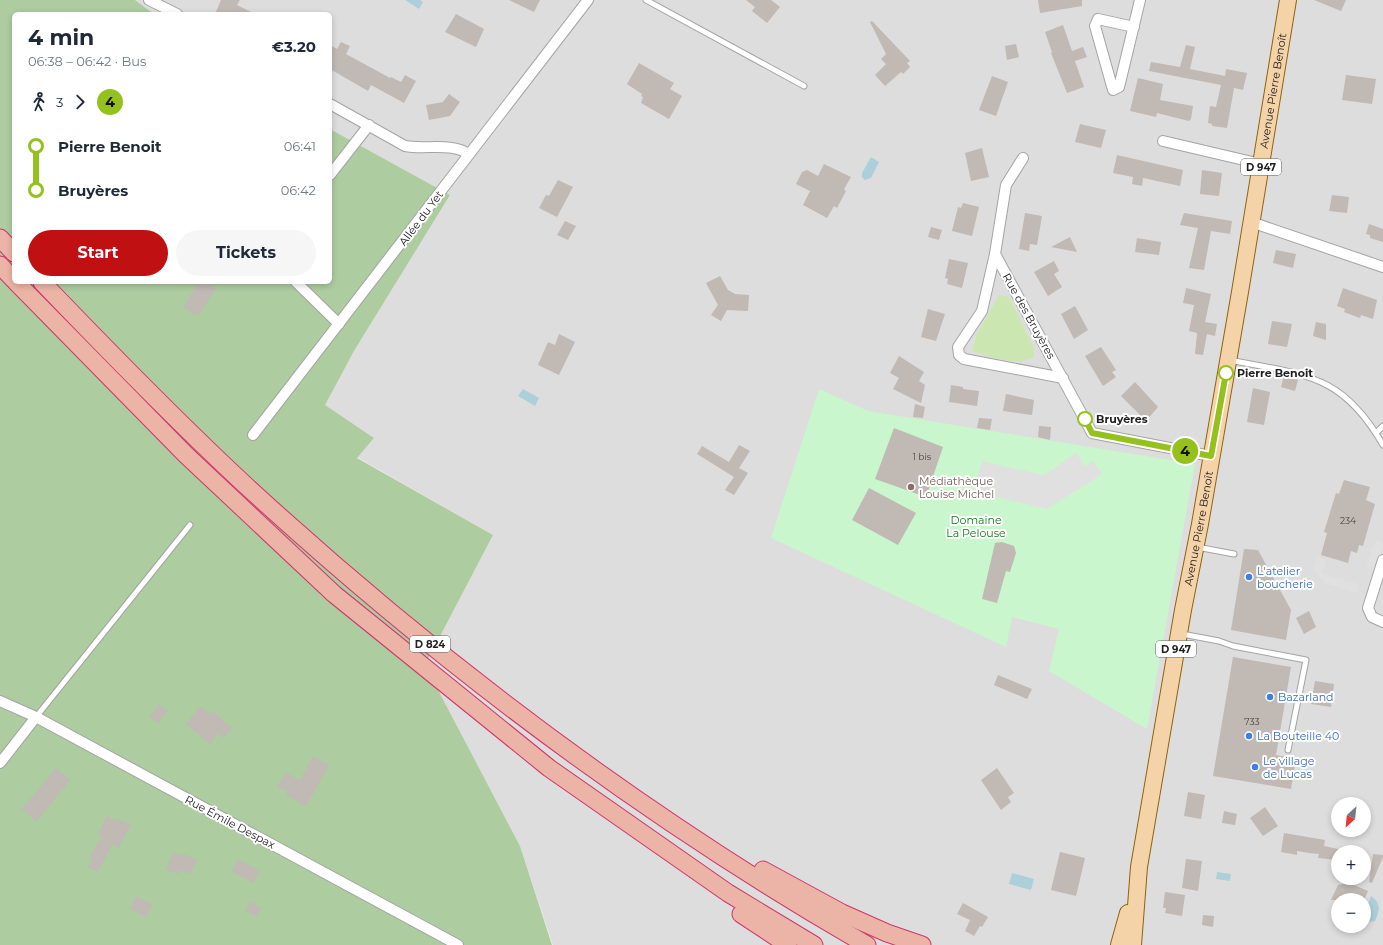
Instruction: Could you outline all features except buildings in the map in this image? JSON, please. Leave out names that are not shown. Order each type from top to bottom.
[{"type":"highway","points":[[0,238],[12,251]]},
{"type":"highway","name":"D 824","points":[[0,265],[12,278]]},
{"type":"highway","name":"D 824","points":[[18,284],[186,455],[334,594],[495,726],[604,808],[728,893],[814,945]]},
{"type":"highway","name":"D 824","points":[[44,284],[104,346],[253,492],[351,578],[509,708],[591,767],[751,875],[867,945]]},
{"type":"highway","points":[[604,808],[676,871],[788,945]]},
{"type":"highway","points":[[676,825],[842,913],[886,933],[922,945]]},
{"type":"main road","name":"Avenue Pierre Benoît","points":[[1133,945],[1140,866],[1179,634],[1228,360],[1288,0]]},
{"type":"main road","name":"Avenue Pierre Benoît","points":[[1119,945],[1140,866]]},
{"type":"street","points":[[149,0],[173,12]]},
{"type":"street","name":"Allée du Yet","points":[[253,435],[588,0]]},
{"type":"street","points":[[1134,27],[1098,19],[1094,26],[1113,90],[1119,87],[1134,27],[1140,0]]},
{"type":"street","points":[[332,105],[405,146],[418,148],[441,147],[462,149],[469,154]]},
{"type":"street","points":[[332,172],[369,125]]},
{"type":"street","points":[[1163,141],[1261,164]]},
{"type":"street","name":"Rue des Bruyères","points":[[1023,158],[1006,185],[995,254],[982,311],[958,347],[959,355],[964,359],[1063,378]]},
{"type":"street","points":[[1251,222],[1383,267]]},
{"type":"street","name":"Rue des Bruyères","points":[[995,254],[1092,433],[1211,456]]},
{"type":"street","points":[[298,284],[339,324]]},
{"type":"street","points":[[1383,560],[1368,608],[1372,617],[1383,622]]},
{"type":"street","name":"Rue Émile Despax","points":[[0,701],[36,717],[458,945]]},
{"type":"street","points":[[0,763],[36,717]]},
{"type":"lane","points":[[646,0],[804,86]]},
{"type":"lane","points":[[1228,360],[1311,376],[1334,388],[1357,406],[1376,433],[1383,446]]},
{"type":"lane","points":[[1376,433],[1383,426]]},
{"type":"lane","points":[[36,717],[190,524]]},
{"type":"lane","points":[[1195,547],[1234,554]]},
{"type":"lane","points":[[1179,634],[1306,660],[1288,750]]},
{"type":"shaded area","points":[[135,0],[1383,0],[1383,945],[553,945],[520,846],[425,665],[493,535],[357,457],[374,438],[324,405],[354,351],[450,195],[332,130],[332,12],[151,12]]},
{"type":"shaded area","points":[[1076,453],[1085,466],[1093,461],[1102,474],[1047,509],[974,492],[982,461],[1044,475]]},
{"type":"shaded area","points":[[1378,540],[1383,544],[1383,549],[1375,569],[1366,567],[1372,548]]},
{"type":"shaded area","points":[[1317,557],[1326,560],[1322,574],[1358,584],[1356,593],[1327,584],[1313,571]]},
{"type":"green space","points":[[0,0],[135,0],[151,12],[12,12],[12,284],[332,284],[332,130],[450,195],[354,351],[325,405],[374,438],[357,458],[493,535],[425,665],[520,846],[552,945],[0,945]]},
{"type":"green space","points":[[999,295],[1009,297],[1034,348],[1034,357],[1028,360],[1012,361],[986,356],[972,351],[976,336]]},
{"type":"green space","name":"Domaine La Pelouse","points":[[819,389],[868,411],[1195,464],[1147,729],[1049,671],[1059,629],[1012,617],[1006,647],[771,538]]},
{"type":"water","points":[[405,0],[420,0],[423,2],[419,9]]},
{"type":"water","points":[[871,157],[879,162],[871,178],[865,180],[862,177],[862,173]]},
{"type":"water","points":[[523,389],[539,398],[535,406],[518,396]]},
{"type":"water","points":[[1217,872],[1231,874],[1230,881],[1216,879]]},
{"type":"water","points":[[1012,873],[1034,879],[1031,890],[1009,884]]},
{"type":"water","points":[[1371,896],[1377,901],[1379,907],[1375,921],[1371,922]]},
{"type":"bus line","name":"4","points":[[1085,419],[1092,433],[1211,456],[1226,373]]},
{"type":"place","name":"Pierre Benoit","points":[[1226,373]]},
{"type":"place","name":"Bruyères","points":[[1085,419]]},
{"type":"place","name":"Médiathèque Louise Michel","points":[[911,487]]},
{"type":"place","name":"L'atelier boucherie","points":[[1249,577]]},
{"type":"place","name":"Bazarland","points":[[1270,697]]},
{"type":"place","name":"La Bouteille 40","points":[[1249,736]]},
{"type":"place","name":"Le village de Lucas","points":[[1255,767]]}]
